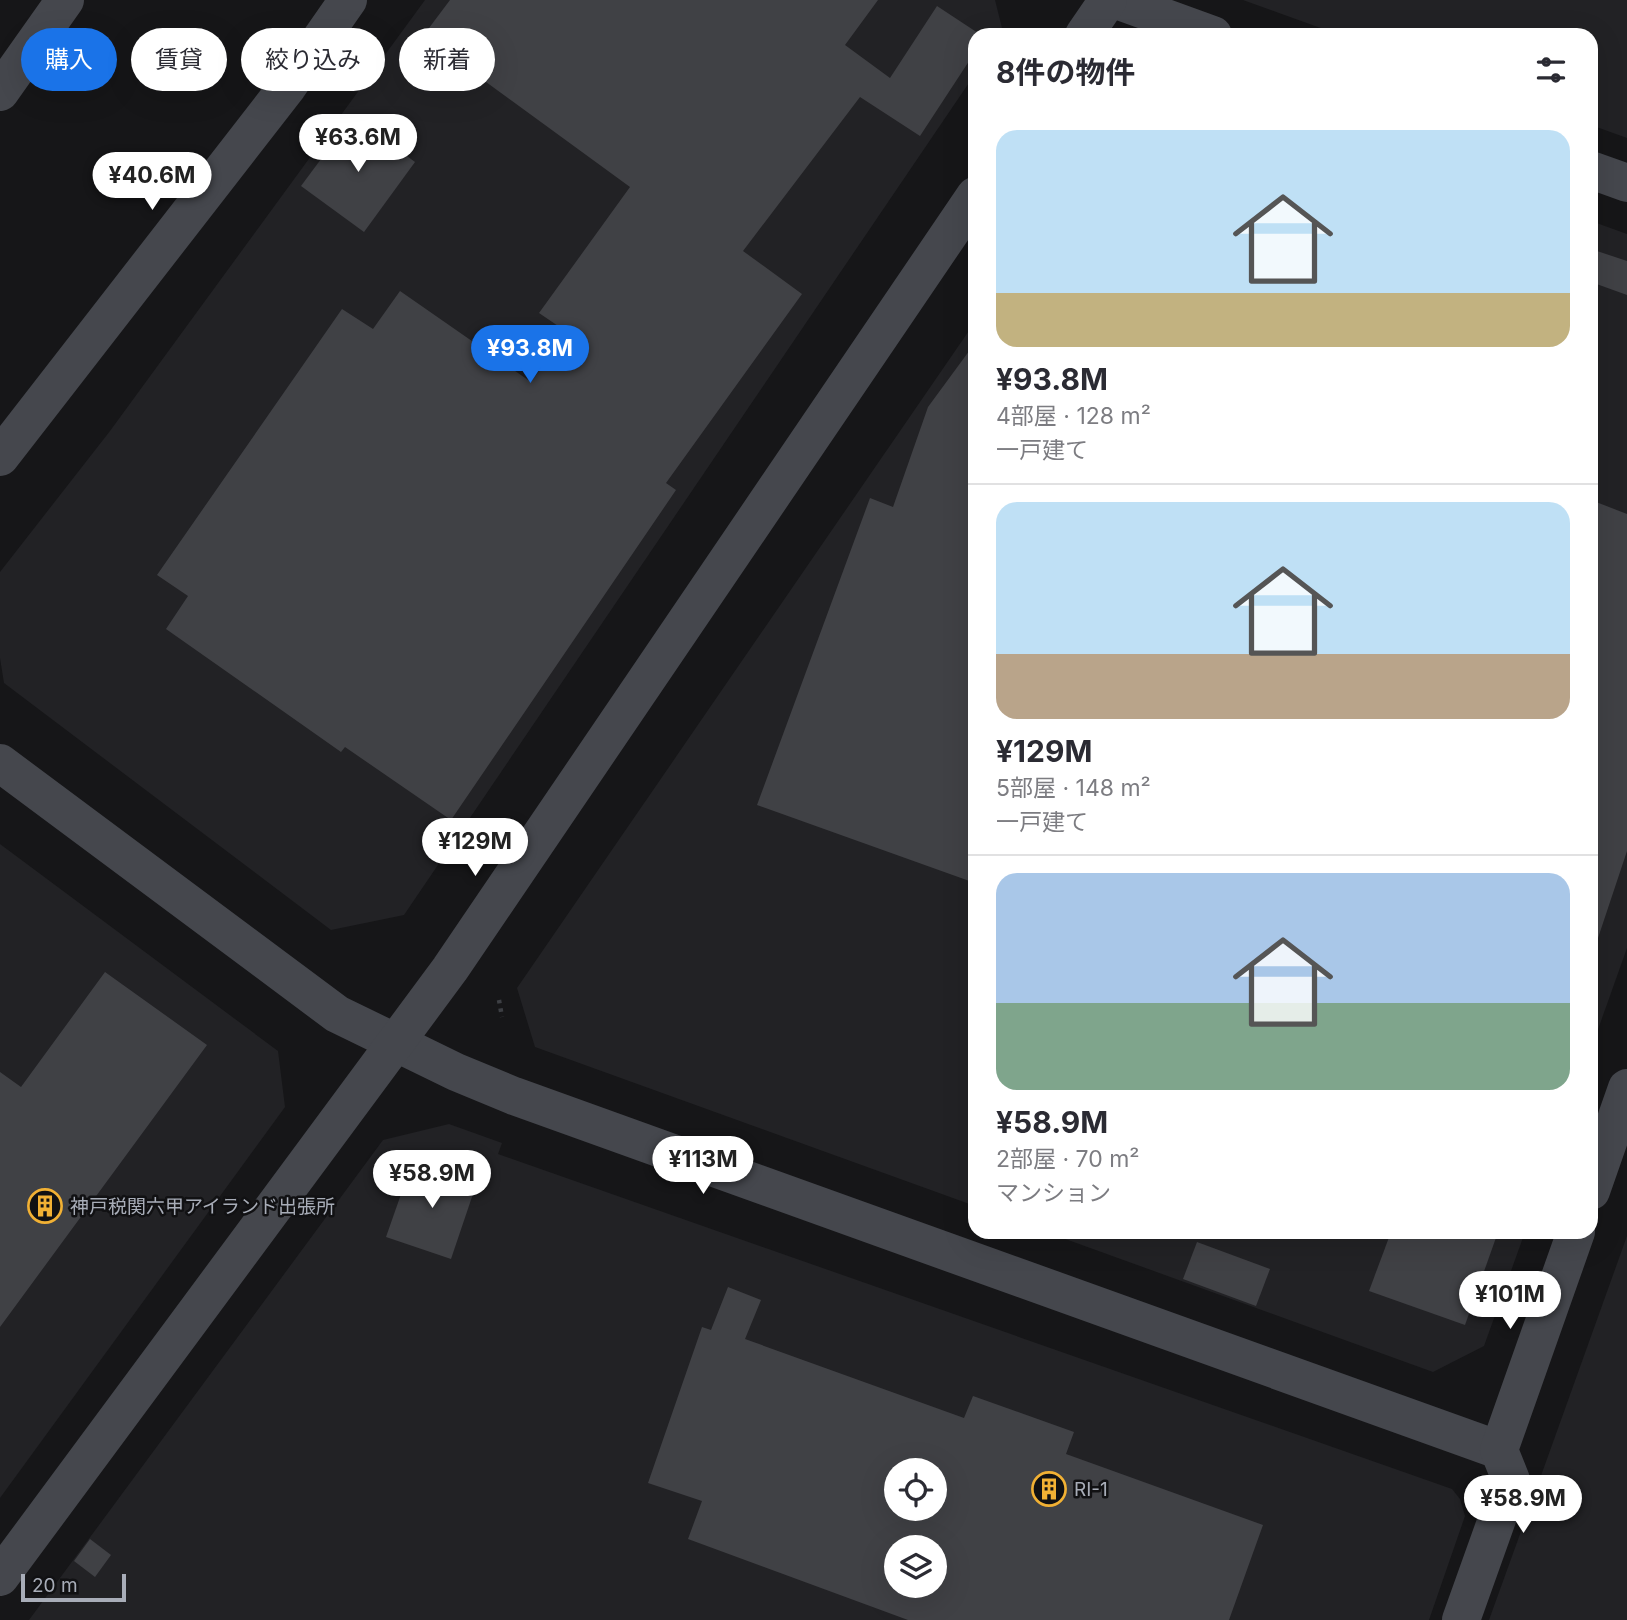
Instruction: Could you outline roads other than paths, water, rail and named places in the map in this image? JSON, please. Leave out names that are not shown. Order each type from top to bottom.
[{"type":"street","points":[[0,92],[65,0]]},
{"type":"street","points":[[0,457],[288,86],[348,0]]},
{"type":"street","points":[[1089,28],[1108,0]]},
{"type":"street","points":[[1116,0],[1194,28]]},
{"type":"street","points":[[1598,173],[1627,183]]},
{"type":"street","points":[[0,1577],[397,1042],[968,206]]},
{"type":"street","points":[[0,763],[337,1014],[456,1072],[514,1096],[1499,1450]]},
{"type":"street","points":[[1598,1171],[1627,1088]]},
{"type":"street","points":[[1461,1620],[1511,1480],[1499,1450],[1574,1239]]},
{"type":"place","name":"神戸税関六甲アイランド出張所","points":[[45,1206]]},
{"type":"place","name":"RI-1","points":[[1049,1489]]}]
